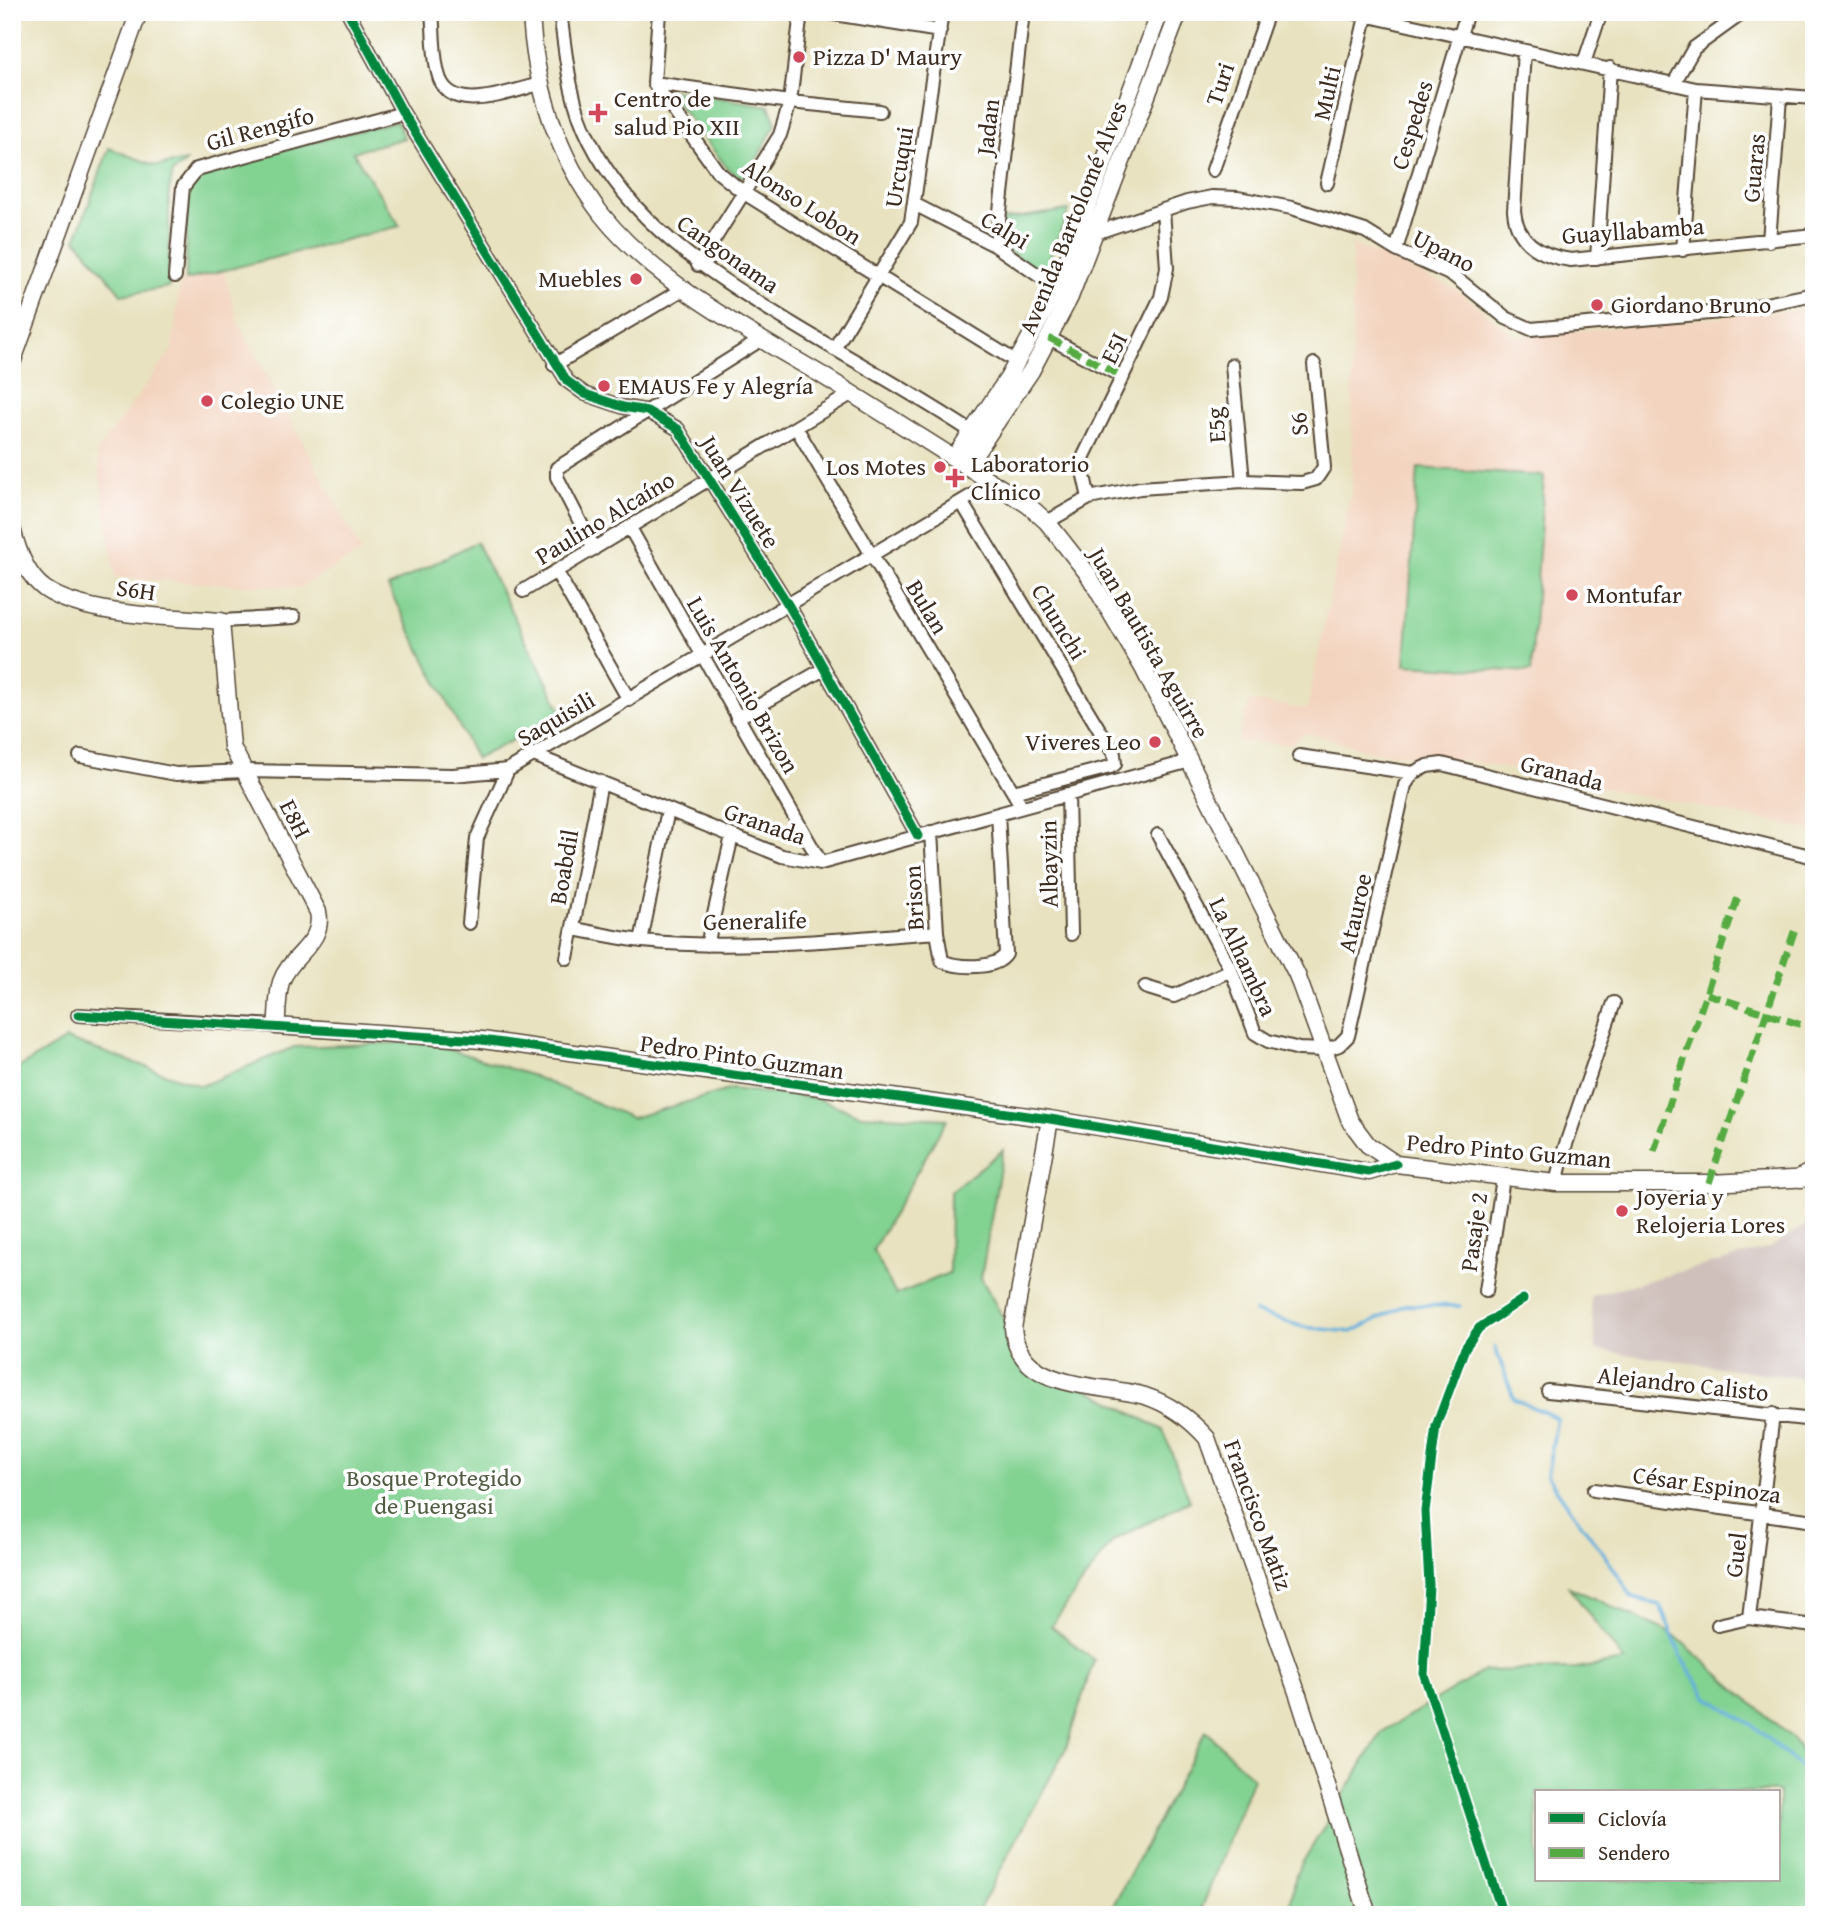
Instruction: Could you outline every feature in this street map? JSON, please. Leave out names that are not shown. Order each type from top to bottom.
[{"type":"main road","points":[[12,363],[139,12]]},
{"type":"main road","name":"Juan Bautista Aguirre","points":[[531,12],[540,84],[552,124],[593,203],[646,258],[685,288],[762,339],[1028,505],[1047,522],[1088,574],[1143,668],[1297,975],[1350,1121],[1358,1134],[1377,1153],[1395,1164]]},
{"type":"main road","name":"Avenida Bartolomé Alves","points":[[961,462],[1049,338],[1160,12]]},
{"type":"main road","name":"Avenida Bartolomé Alves","points":[[979,436],[1017,362],[1064,292],[1095,233],[1179,12]]},
{"type":"main road","name":"S6H","points":[[12,528],[16,546],[29,570],[45,589],[66,598],[123,614],[221,621]]},
{"type":"main road","name":"E8H","points":[[221,621],[232,747],[318,912],[320,923],[317,934],[281,982],[276,1026]]},
{"type":"main road","name":"Pedro Pinto Guzman","points":[[276,1026],[482,1041],[1050,1119],[1369,1172],[1395,1164],[1556,1183],[1709,1183],[1809,1176]]},
{"type":"main road","name":"Francisco Matiz","points":[[1050,1119],[1013,1328],[1015,1342],[1027,1363],[1048,1376],[1153,1399],[1191,1420],[1207,1438],[1298,1695],[1368,1915]]},
{"type":"street","name":"Juan Vizuete","points":[[348,12],[403,113],[554,365],[567,381],[585,394],[623,407],[647,411],[678,429],[789,606],[918,836]]},
{"type":"street","points":[[432,12],[438,74],[444,87],[454,95],[473,99],[540,84]]},
{"type":"street","name":"Cangonama","points":[[560,12],[572,91],[589,141],[628,198],[661,234],[698,265],[979,436]]},
{"type":"street","points":[[659,12],[654,83],[790,103],[880,111]]},
{"type":"street","points":[[698,265],[780,135],[790,103],[801,12]]},
{"type":"street","points":[[822,12],[940,31]]},
{"type":"street","name":"Urcuqui","points":[[834,349],[903,239],[916,205],[942,12]]},
{"type":"street","name":"Jadan","points":[[996,246],[1023,12]]},
{"type":"street","name":"Turi","points":[[1213,170],[1268,12]]},
{"type":"street","points":[[1351,12],[1696,89],[1814,98]]},
{"type":"street","name":"Cespedes","points":[[1396,250],[1467,12]]},
{"type":"street","points":[[1584,63],[1601,12]]},
{"type":"street","points":[[1674,83],[1694,48],[1744,12]]},
{"type":"street","name":"Multi","points":[[1327,183],[1367,14]]},
{"type":"street","name":"Guayllabamba","points":[[1524,52],[1516,221],[1520,233],[1538,252],[1571,260],[1814,235]]},
{"type":"street","points":[[1597,258],[1611,68]]},
{"type":"street","name":"Alonso Lobon","points":[[654,83],[718,172],[744,193],[1017,362]]},
{"type":"street","points":[[1683,250],[1696,89]]},
{"type":"street","name":"Guaras","points":[[1769,241],[1780,97]]},
{"type":"street","name":"Gil Rengifo","points":[[175,276],[183,187],[197,169],[403,113]]},
{"type":"street","name":"Upano","points":[[1095,233],[1212,197],[1252,200],[1331,219],[1365,231],[1396,250],[1454,276],[1506,318],[1531,329],[1732,310],[1814,295]]},
{"type":"street","name":"Calpi","points":[[916,205],[996,246],[1064,292]]},
{"type":"street","name":"E5I","points":[[1089,498],[1082,467],[1083,458],[1161,297],[1167,268],[1163,210]]},
{"type":"street","points":[[554,365],[685,288]]},
{"type":"street","points":[[1049,338],[1123,377]]},
{"type":"street","points":[[594,549],[557,477],[557,468],[762,339]]},
{"type":"street","name":"S6","points":[[1243,481],[1302,483],[1316,479],[1324,467],[1314,363]]},
{"type":"street","name":"E5g","points":[[1232,365],[1243,481]]},
{"type":"street","name":"Paulino Alcaíno","points":[[523,591],[852,394]]},
{"type":"street","name":"Bulan","points":[[797,429],[1022,807]]},
{"type":"street","points":[[1047,522],[1089,498],[1161,485],[1243,481]]},
{"type":"street","name":"Saquisili","points":[[80,756],[176,774],[245,771],[453,775],[508,770],[536,756],[993,483]]},
{"type":"street","name":"Chunchi","points":[[962,503],[1114,754],[1115,764],[1013,792]]},
{"type":"street","name":"Luis Antonio Brizon","points":[[630,528],[821,863]]},
{"type":"street","points":[[556,571],[629,700]]},
{"type":"street","name":"S6H","points":[[221,621],[294,617]]},
{"type":"street","points":[[737,718],[824,669]]},
{"type":"street","name":"Granada","points":[[536,756],[782,856],[821,863],[1190,761]]},
{"type":"street","name":"Granada","points":[[1299,756],[1413,774],[1442,764],[1814,857]]},
{"type":"street","points":[[470,923],[477,838],[508,770]]},
{"type":"street","name":"Atauroe","points":[[1325,1050],[1339,1045],[1348,1036],[1405,785],[1413,774]]},
{"type":"street","name":"Boabdil","points":[[568,958],[601,782]]},
{"type":"street","name":"Albayzin","points":[[1068,794],[1071,934]]},
{"type":"street","points":[[641,941],[668,810]]},
{"type":"street","name":"Brison","points":[[931,832],[937,932],[942,961],[949,964],[993,964],[1006,954],[998,814]]},
{"type":"street","name":"La Alhambra","points":[[1158,835],[1231,970],[1255,1033],[1268,1041],[1300,1049],[1325,1050]]},
{"type":"street","points":[[707,945],[732,836]]},
{"type":"street","name":"Generalife","points":[[574,929],[641,941],[707,945],[770,945],[937,932]]},
{"type":"street","points":[[1145,987],[1174,996],[1231,970]]},
{"type":"street","points":[[1556,1183],[1565,1147],[1614,1003]]},
{"type":"street","name":"Pedro Pinto Guzman","points":[[78,1015],[276,1026]]},
{"type":"street","name":"Pasaje 2","points":[[1486,1291],[1503,1178]]},
{"type":"street","name":"Alejandro Calisto","points":[[1548,1391],[1814,1420]]},
{"type":"street","name":"Guel","points":[[1749,1618],[1773,1414]]},
{"type":"street","name":"César Espinoza","points":[[1594,1490],[1814,1521]]},
{"type":"street","points":[[1718,1625],[1749,1618],[1814,1626]]},
{"type":"shaded area","name":"Montufar","points":[[1352,244],[1458,290],[1516,337],[1814,308],[1814,830],[1464,760],[1374,752],[1306,732],[1291,744],[1237,741],[1250,701],[1307,709],[1352,488]]},
{"type":"shaded area","name":"Colegio UNE","points":[[223,269],[239,324],[362,552],[299,588],[115,578],[96,452],[172,350],[180,281]]},
{"type":"shaded area","points":[[1814,1220],[1814,1380],[1596,1350],[1590,1296],[1769,1248]]},
{"type":"green space","points":[[666,89],[769,106],[776,124],[748,175],[740,177],[728,169]]},
{"type":"green space","points":[[397,121],[404,138],[353,152],[400,226],[186,280],[187,189],[194,178],[206,169]]},
{"type":"green space","points":[[109,148],[156,166],[188,161],[173,172],[169,190],[169,287],[122,295],[76,239]]},
{"type":"green space","points":[[1069,210],[1043,275],[999,245],[1002,220]]},
{"type":"green space","points":[[1418,468],[1544,476],[1531,672],[1405,665]]},
{"type":"green space","points":[[476,542],[563,714],[476,759],[388,587]]},
{"type":"green space","name":"Bosque Protegido de Puengasi","points":[[66,1039],[201,1086],[294,1047],[427,1042],[533,1076],[632,1118],[732,1089],[815,1098],[861,1115],[947,1119],[873,1250],[896,1295],[949,1273],[950,1192],[1003,1150],[981,1278],[1027,1361],[1091,1391],[1163,1430],[1190,1501],[1113,1541],[1051,1626],[1094,1660],[1066,1748],[976,1915],[12,1915],[12,1072]]},
{"type":"green space","points":[[1569,1587],[1673,1634],[1792,1738],[1814,1771],[1814,1915],[1289,1915],[1296,1873],[1382,1732],[1484,1671],[1576,1669],[1624,1661]]},
{"type":"green space","points":[[1206,1731],[1253,1778],[1199,1915],[1108,1915]]},
{"type":"waterway","points":[[1255,1312],[1303,1327],[1352,1332],[1405,1305],[1460,1306]]},
{"type":"waterway","points":[[1495,1347],[1514,1399],[1557,1418],[1547,1475],[1632,1597],[1660,1605],[1681,1656],[1707,1697],[1755,1727],[1814,1779]]},
{"type":"marked path","points":[[1049,338],[1123,377]]},
{"type":"marked path","points":[[1654,1151],[1739,894]]},
{"type":"marked path","points":[[1709,1183],[1796,926]]},
{"type":"marked path","points":[[1707,994],[1814,1029]]},
{"type":"cycle path","points":[[348,12],[403,113],[567,381],[585,394],[623,407],[647,411],[678,429],[789,606],[918,836]]},
{"type":"cycle path","points":[[78,1015],[482,1040],[1050,1119],[1369,1172],[1396,1164]]},
{"type":"cycle path","points":[[1503,1915],[1424,1675],[1429,1585],[1425,1511],[1436,1426],[1465,1348],[1479,1328],[1523,1299]]},
{"type":"place","name":"Pizza D' Maury","points":[[799,57]]},
{"type":"place","name":"Centro de salud Pio XII","points":[[598,113]]},
{"type":"place","name":"Muebles","points":[[636,279]]},
{"type":"place","name":"Giordano Bruno","points":[[1597,305]]},
{"type":"place","name":"EMAUS Fe y Alegría","points":[[604,386]]},
{"type":"place","name":"Colegio UNE","points":[[207,401]]},
{"type":"place","name":"Los Motes","points":[[940,467]]},
{"type":"place","name":"Laboratorio Clínico","points":[[955,478]]},
{"type":"place","name":"Montufar","points":[[1572,595]]},
{"type":"place","name":"Viveres Leo","points":[[1155,742]]},
{"type":"place","name":"Joyeria y Relojeria Lores","points":[[1622,1211]]}]
